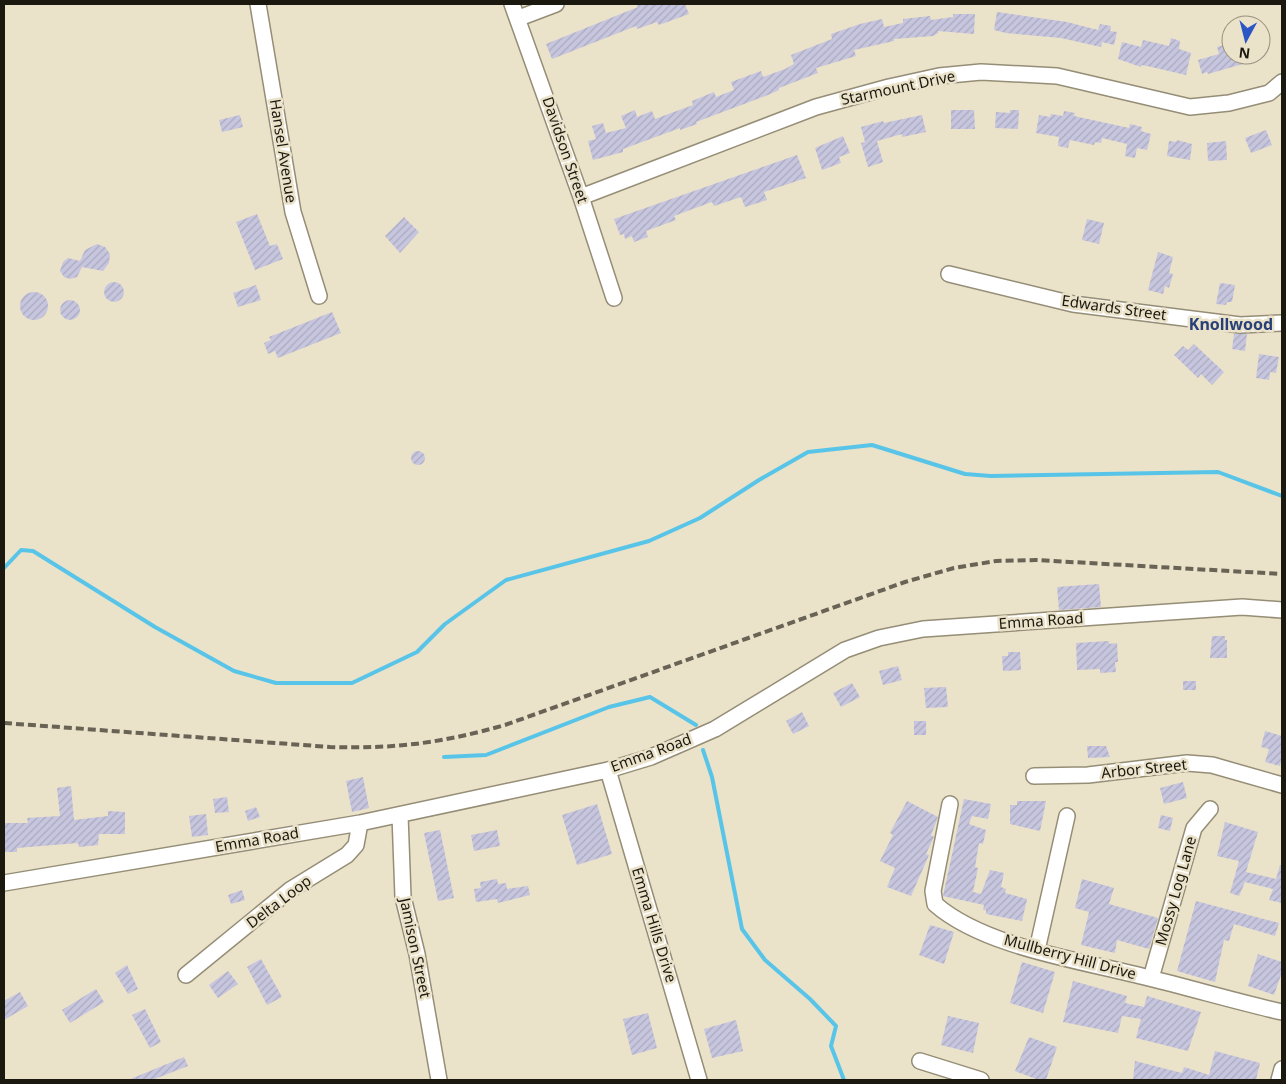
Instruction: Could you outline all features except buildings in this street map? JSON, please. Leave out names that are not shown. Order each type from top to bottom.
[{"type":"street","name":"Hansel Avenue","points":[[258,4],[292,212],[319,296]]},
{"type":"street","name":"Davidson Street","points":[[512,4],[519,18],[614,298]]},
{"type":"street","points":[[519,18],[556,4]]},
{"type":"street","name":"Starmount Drive","points":[[581,197],[816,107],[889,87],[939,76],[981,72],[1056,76],[1190,108],[1229,103],[1269,94],[1282,82]]},
{"type":"street","name":"Edwards Street","points":[[949,274],[1072,304],[1240,325],[1282,323]]},
{"type":"street","name":"Emma Road","points":[[4,883],[360,823],[608,770],[652,757],[715,729],[845,650],[879,638],[923,629],[1222,608],[1242,607],[1282,610]]},
{"type":"street","name":"Arbor Street","points":[[1034,776],[1088,775],[1187,763],[1212,765],[1282,785]]},
{"type":"street","name":"Emma Hills Drive","points":[[608,770],[700,1080]]},
{"type":"street","name":"Mullberry Hill Drive","points":[[950,804],[933,891],[935,904],[950,918],[993,936],[1037,950],[1282,1012]]},
{"type":"street","name":"Mossy Log Lane","points":[[1151,978],[1194,828],[1210,808]]},
{"type":"street","name":"Jamison Street","points":[[400,815],[403,896],[417,954],[440,1080]]},
{"type":"street","points":[[1037,950],[1067,816]]},
{"type":"street","name":"Delta Loop","points":[[186,975],[290,890],[347,855],[356,844],[360,823]]},
{"type":"street","points":[[920,1061],[981,1080]]},
{"type":"street","points":[[1279,1080],[1282,1069]]},
{"type":"waterway","points":[[4,568],[21,550],[33,551],[155,627],[234,671],[276,683],[352,683],[417,652],[445,624],[506,580],[649,541],[700,518],[759,480],[808,452],[872,445],[965,474],[991,476],[1218,472],[1282,496]]},
{"type":"waterway","points":[[444,757],[486,755],[609,707],[650,697],[696,725]]},
{"type":"waterway","points":[[703,750],[712,777],[742,929],[765,960],[810,999],[836,1026],[831,1046],[844,1080]]},
{"type":"railway","points":[[4,723],[330,747],[376,747],[418,744],[505,725],[905,582],[954,568],[996,561],[1036,560],[1282,574]]},
{"type":"district","name":"Knollwood","points":[[1231,324]]}]
